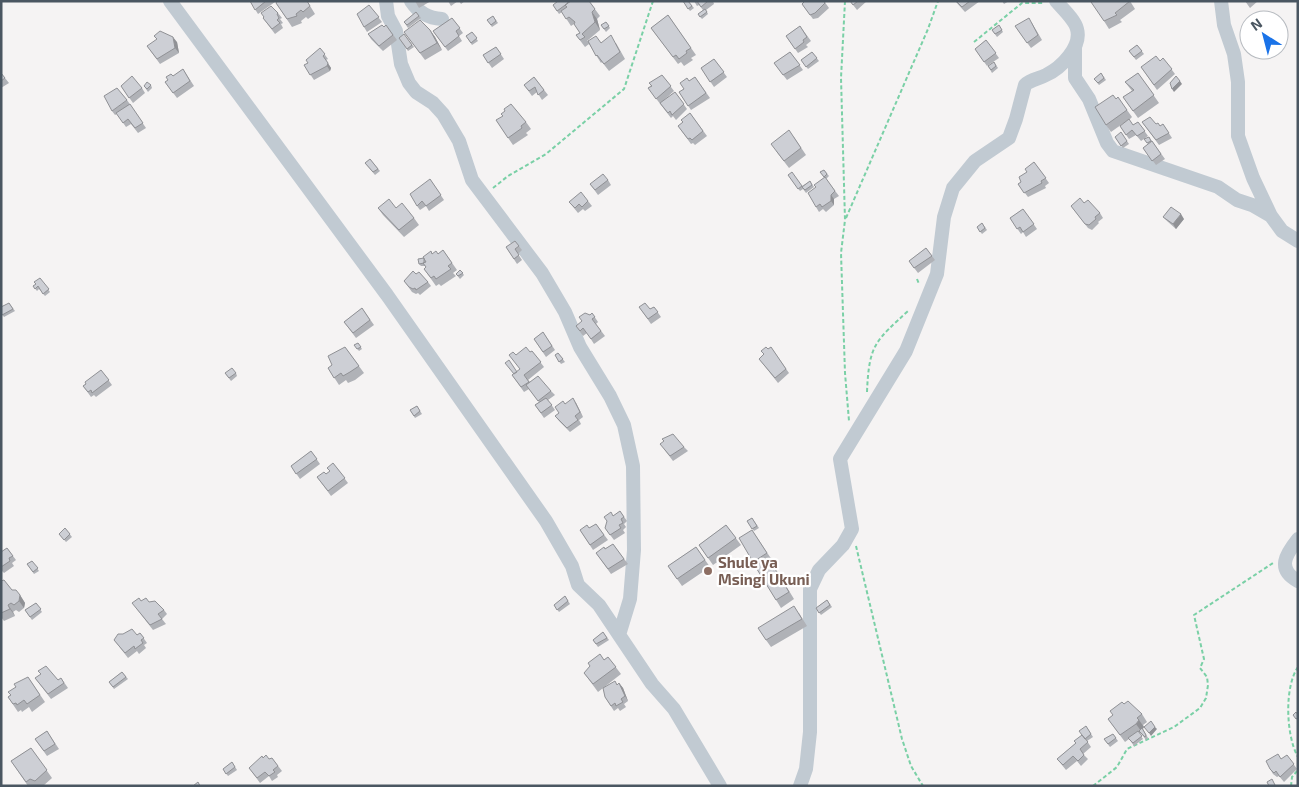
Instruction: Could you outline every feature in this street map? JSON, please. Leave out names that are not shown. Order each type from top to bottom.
[{"type":"street","points":[[170,1],[387,295],[546,521],[572,566],[578,584],[599,605],[652,684],[674,709],[720,786]]},
{"type":"street","points":[[386,1],[388,16],[396,32],[402,64],[409,82],[416,92],[433,103],[443,114],[459,141],[472,180],[542,274],[565,312],[580,347],[610,396],[624,425],[633,466],[634,550],[630,599],[619,635]]},
{"type":"street","points":[[411,1],[428,17],[442,19]]},
{"type":"street","points":[[1221,1],[1224,25],[1234,54],[1238,82],[1238,136],[1253,178],[1272,216],[1282,231],[1298,241]]},
{"type":"street","points":[[1058,2],[1077,27],[1075,78],[1089,100],[1107,143],[1113,151],[1218,187],[1237,200],[1252,205],[1272,216]]},
{"type":"street","points":[[800,786],[806,770],[810,732],[810,588],[819,570],[843,545],[852,529],[840,460],[906,351],[937,274],[944,217],[953,188],[975,161],[1009,138],[1025,85],[1047,75],[1062,64],[1076,45]]},
{"type":"street","points":[[1298,539],[1286,555],[1285,571],[1298,581]]},
{"type":"path","points":[[483,195],[508,176],[546,154],[624,89],[653,1]]},
{"type":"path","points":[[845,1],[841,78],[845,220],[842,253],[842,303],[849,421]]},
{"type":"path","points":[[845,220],[928,29],[938,1]]},
{"type":"path","points":[[974,42],[1022,3],[1058,2]]},
{"type":"path","points":[[917,279],[922,291]]},
{"type":"path","points":[[867,398],[868,369],[876,344],[887,328],[914,304]]},
{"type":"path","points":[[852,529],[902,739],[911,766],[923,786]]},
{"type":"path","points":[[1093,786],[1117,767],[1127,750],[1174,728],[1200,708],[1206,698],[1207,677],[1200,668],[1204,659],[1194,615],[1286,555]]},
{"type":"path","points":[[1298,667],[1294,674],[1288,703],[1293,745],[1298,757]]},
{"type":"path","points":[[1291,786],[1292,777],[1298,770]]},
{"type":"building","points":[[250,1],[266,1],[255,10]]},
{"type":"building","points":[[277,1],[307,1],[310,6],[303,12],[301,10],[296,14],[297,16],[287,19],[276,3]]},
{"type":"building","points":[[558,1],[567,1],[568,3],[557,11],[553,5]]},
{"type":"building","points":[[571,1],[589,1],[595,9],[592,12],[595,22],[582,34],[585,37],[580,40],[576,35],[580,33],[574,24],[575,22],[569,17],[566,19],[561,11]]},
{"type":"building","points":[[683,1],[688,1],[692,6],[688,9]]},
{"type":"building","points":[[697,1],[708,1],[701,7]]},
{"type":"building","points":[[805,1],[824,1],[825,3],[815,13],[810,15],[802,4]]},
{"type":"building","points":[[850,1],[858,1],[853,5]]},
{"type":"building","points":[[956,1],[970,1],[962,7]]},
{"type":"building","points":[[1130,1],[1115,13],[1117,15],[1104,21],[1091,2]]},
{"type":"building","points":[[369,5],[379,17],[364,27],[357,14]]},
{"type":"building","points":[[271,6],[278,13],[279,18],[277,20],[280,23],[272,29],[261,13]]},
{"type":"building","points":[[705,9],[707,12],[700,17],[698,14]]},
{"type":"building","points":[[416,12],[419,16],[407,25],[404,22]]},
{"type":"building","points":[[668,15],[691,48],[679,59],[676,55],[673,57],[651,28]]},
{"type":"building","points":[[493,16],[496,21],[491,25],[487,20]]},
{"type":"building","points":[[452,18],[460,28],[456,31],[459,36],[445,47],[433,31]]},
{"type":"building","points":[[1029,18],[1038,35],[1027,43],[1015,26]]},
{"type":"building","points":[[420,20],[430,30],[437,43],[420,53],[404,32]]},
{"type":"building","points":[[606,22],[609,26],[604,29],[601,25]]},
{"type":"building","points":[[382,25],[384,27],[386,25],[393,35],[379,46],[368,34]]},
{"type":"building","points":[[999,25],[1002,30],[995,34],[992,30]]},
{"type":"building","points":[[800,26],[807,37],[795,49],[786,36]]},
{"type":"building","points":[[160,31],[173,37],[175,48],[157,59],[147,46],[157,39],[154,36]]},
{"type":"building","points":[[472,32],[477,38],[471,43],[466,36]]},
{"type":"building","points":[[404,34],[412,45],[407,49],[399,38]]},
{"type":"building","points":[[611,35],[620,52],[604,64],[596,56],[588,41],[596,36],[601,43]]},
{"type":"building","points":[[986,40],[996,53],[984,62],[975,49]]},
{"type":"building","points":[[1137,45],[1142,51],[1134,57],[1129,51]]},
{"type":"building","points":[[496,47],[501,54],[488,63],[483,55]]},
{"type":"building","points":[[320,48],[325,54],[323,56],[328,63],[327,66],[310,75],[304,65],[308,63],[306,60]]},
{"type":"building","points":[[790,52],[800,65],[783,75],[774,63]]},
{"type":"building","points":[[812,52],[817,58],[806,67],[801,60]]},
{"type":"building","points":[[1156,56],[1160,61],[1163,58],[1172,69],[1154,85],[1141,67]]},
{"type":"building","points":[[714,59],[724,72],[710,82],[701,68]]},
{"type":"building","points":[[994,62],[996,66],[991,70],[988,66]]},
{"type":"building","points":[[183,69],[190,81],[173,93],[165,82],[168,80],[166,77],[171,74],[173,76]]},
{"type":"building","points":[[1,73],[5,78],[1,81]]},
{"type":"building","points":[[1101,73],[1104,78],[1098,83],[1094,79]]},
{"type":"building","points":[[1138,73],[1154,95],[1133,111],[1123,97],[1134,90],[1125,82]]},
{"type":"building","points":[[662,75],[671,86],[656,99],[648,88],[652,86],[649,83]]},
{"type":"building","points":[[132,76],[142,88],[129,98],[121,86]]},
{"type":"building","points":[[1176,76],[1180,81],[1172,89],[1170,83]]},
{"type":"building","points":[[534,77],[544,90],[538,95],[535,87],[529,91],[524,85]]},
{"type":"building","points":[[695,77],[706,93],[688,106],[679,92],[684,89],[680,83],[687,78],[689,81]]},
{"type":"building","points":[[147,82],[151,85],[147,89],[144,86]]},
{"type":"building","points":[[117,88],[127,100],[112,111],[104,96]]},
{"type":"building","points":[[675,92],[684,104],[672,115],[660,103]]},
{"type":"building","points":[[1113,95],[1116,99],[1118,97],[1127,110],[1106,125],[1095,107]]},
{"type":"building","points":[[130,104],[143,123],[135,128],[128,119],[123,123],[116,113]]},
{"type":"building","points":[[511,104],[526,122],[521,126],[522,128],[508,138],[496,120],[503,116],[501,114],[505,111],[504,109]]},
{"type":"building","points":[[690,113],[703,131],[692,140],[688,139],[678,126],[683,122],[681,120]]},
{"type":"building","points":[[1150,117],[1156,124],[1158,123],[1160,126],[1163,124],[1169,133],[1156,140],[1142,122]]},
{"type":"building","points":[[1129,119],[1133,125],[1138,122],[1145,131],[1137,136],[1132,130],[1126,135],[1120,126]]},
{"type":"building","points":[[789,130],[801,148],[784,161],[771,144]]},
{"type":"building","points":[[1121,132],[1127,141],[1121,146],[1115,137]]},
{"type":"building","points":[[1149,137],[1151,141],[1147,143],[1144,139]]},
{"type":"building","points":[[1152,141],[1161,154],[1152,161],[1143,148]]},
{"type":"building","points":[[370,159],[378,169],[373,172],[365,163]]},
{"type":"building","points":[[1034,162],[1046,178],[1041,181],[1042,183],[1024,193],[1018,184],[1021,182],[1019,177],[1027,172],[1025,169]]},
{"type":"building","points":[[824,170],[827,174],[824,177],[820,172]]},
{"type":"building","points":[[792,172],[802,186],[798,189],[788,175]]},
{"type":"building","points":[[603,174],[608,180],[595,190],[590,184]]},
{"type":"building","points":[[825,177],[835,191],[831,195],[831,201],[822,207],[820,204],[816,207],[808,193],[816,187],[814,185]]},
{"type":"building","points":[[430,179],[441,195],[426,206],[422,201],[417,206],[410,194]]},
{"type":"building","points":[[810,181],[812,185],[805,190],[802,187]]},
{"type":"building","points":[[581,192],[588,201],[582,207],[579,204],[575,208],[569,202]]},
{"type":"building","points":[[1080,198],[1084,203],[1088,200],[1100,213],[1089,225],[1085,224],[1071,206]]},
{"type":"building","points":[[389,199],[396,208],[402,203],[414,218],[399,230],[378,208]]},
{"type":"building","points":[[1171,207],[1181,214],[1173,224],[1163,217]]},
{"type":"building","points":[[1023,209],[1034,224],[1023,232],[1020,227],[1017,229],[1010,218]]},
{"type":"building","points":[[982,223],[985,228],[980,232],[977,227]]},
{"type":"building","points":[[515,241],[519,246],[515,249],[519,255],[514,259],[506,247]]},
{"type":"building","points":[[926,248],[932,256],[914,268],[909,261]]},
{"type":"building","points":[[443,250],[452,263],[448,266],[451,269],[436,279],[434,276],[431,278],[424,269],[426,267],[423,263],[426,262],[423,257],[431,251],[432,254],[436,251],[438,254]]},
{"type":"building","points":[[424,258],[424,263],[419,264],[418,259]]},
{"type":"building","points":[[460,270],[463,273],[458,276],[456,274]]},
{"type":"building","points":[[413,271],[416,274],[419,272],[428,282],[416,290],[409,287],[404,281]]},
{"type":"building","points":[[40,278],[49,289],[43,294],[38,286],[35,289],[33,286],[36,284],[34,282]]},
{"type":"building","points":[[9,303],[13,309],[2,315],[1,307]]},
{"type":"building","points":[[645,303],[650,309],[654,307],[658,312],[648,319],[639,307]]},
{"type":"building","points":[[362,308],[370,320],[353,333],[344,322]]},
{"type":"building","points":[[585,313],[590,315],[592,313],[595,317],[592,319],[601,331],[591,339],[583,328],[580,331],[576,326],[582,321],[579,317]]},
{"type":"building","points":[[543,332],[552,346],[543,352],[534,339]]},
{"type":"building","points":[[358,343],[361,347],[357,349],[354,345]]},
{"type":"building","points":[[345,347],[359,366],[343,376],[341,373],[334,378],[328,368],[332,365],[328,356]]},
{"type":"building","points":[[526,347],[541,362],[524,375],[529,382],[521,387],[512,375],[520,369],[509,355],[513,352],[516,355]]},
{"type":"building","points":[[766,347],[768,349],[771,347],[786,369],[775,378],[759,359],[764,354],[761,351]]},
{"type":"building","points":[[558,353],[563,359],[559,362],[555,355]]},
{"type":"building","points":[[509,360],[517,372],[514,374],[505,363]]},
{"type":"building","points":[[232,368],[236,373],[229,378],[225,373]]},
{"type":"building","points":[[101,370],[109,380],[92,393],[91,390],[88,392],[83,386],[86,384],[85,382]]},
{"type":"building","points":[[538,376],[551,391],[538,401],[526,385]]},
{"type":"building","points":[[546,398],[552,405],[541,413],[535,405]]},
{"type":"building","points":[[573,398],[580,412],[575,416],[578,420],[567,428],[555,416],[559,413],[555,407],[563,401],[565,404]]},
{"type":"building","points":[[417,406],[420,411],[414,416],[410,410]]},
{"type":"building","points":[[673,434],[684,447],[670,456],[660,444],[664,441],[662,439]]},
{"type":"building","points":[[311,451],[317,459],[296,474],[291,466]]},
{"type":"building","points":[[333,463],[345,478],[328,491],[317,477],[324,472],[326,474],[330,471],[327,468]]},
{"type":"building","points":[[620,511],[624,517],[621,519],[623,523],[619,525],[621,528],[610,535],[605,528],[607,521],[604,517],[611,512],[613,516]]},
{"type":"building","points":[[752,518],[757,526],[752,529],[747,521]]},
{"type":"building","points":[[596,524],[604,535],[590,545],[580,530],[587,525],[589,528]]},
{"type":"building","points":[[726,525],[736,538],[708,558],[699,545]]},
{"type":"building","points":[[65,528],[70,534],[64,540],[59,534]]},
{"type":"building","points":[[752,530],[767,553],[753,562],[739,538]]},
{"type":"building","points":[[613,544],[624,559],[608,569],[596,553],[604,547],[605,549]]},
{"type":"building","points":[[696,547],[705,560],[677,579],[668,566]]},
{"type":"building","points":[[7,548],[13,556],[9,558],[10,561],[1,567],[1,552]]},
{"type":"building","points":[[768,558],[789,592],[776,600],[755,566]]},
{"type":"building","points":[[32,561],[38,568],[33,572],[27,564]]},
{"type":"building","points":[[4,580],[12,590],[16,590],[20,595],[19,601],[14,605],[11,603],[8,605],[10,609],[1,613],[1,581]]},
{"type":"building","points":[[565,596],[568,601],[557,610],[554,605]]},
{"type":"building","points":[[139,598],[141,601],[146,598],[149,602],[155,601],[164,610],[158,614],[162,619],[150,625],[132,603]]},
{"type":"building","points":[[827,600],[830,605],[819,613],[816,608]]},
{"type":"building","points":[[36,603],[41,609],[30,617],[25,610]]},
{"type":"building","points":[[794,606],[802,619],[766,640],[758,628]]},
{"type":"building","points":[[132,629],[137,635],[140,633],[144,638],[141,640],[143,643],[135,649],[134,646],[125,653],[114,640],[118,634],[123,634]]},
{"type":"building","points":[[603,632],[607,638],[596,644],[593,640]]},
{"type":"building","points":[[600,654],[604,660],[608,657],[616,667],[593,684],[584,673],[590,666],[588,663]]},
{"type":"building","points":[[46,666],[58,680],[61,678],[64,683],[48,694],[35,678],[41,674],[38,671]]},
{"type":"building","points":[[122,672],[126,677],[113,687],[109,682]]},
{"type":"building","points":[[28,677],[40,695],[27,704],[24,700],[17,705],[16,703],[13,704],[8,697],[11,695],[8,692],[16,687],[14,684]]},
{"type":"building","points":[[615,681],[617,685],[619,683],[625,696],[621,699],[623,702],[616,706],[615,703],[611,706],[605,697],[603,688]]},
{"type":"building","points":[[1128,701],[1142,714],[1137,718],[1139,720],[1136,724],[1120,735],[1108,719],[1113,715],[1110,711],[1122,702],[1124,704]]},
{"type":"building","points":[[1296,712],[1298,718],[1296,719],[1293,715]]},
{"type":"building","points":[[1151,721],[1155,727],[1149,733],[1144,727]]},
{"type":"building","points":[[1086,726],[1091,734],[1085,739],[1079,731]]},
{"type":"building","points":[[1142,728],[1146,735],[1145,737],[1139,731]]},
{"type":"building","points":[[47,731],[55,744],[44,751],[35,739]]},
{"type":"building","points":[[1138,731],[1142,736],[1133,743],[1128,738]]},
{"type":"building","points":[[1113,734],[1116,738],[1108,744],[1104,739]]},
{"type":"building","points":[[1082,735],[1088,742],[1080,749],[1084,755],[1078,761],[1073,756],[1063,765],[1057,759],[1076,743],[1074,741]]},
{"type":"building","points":[[31,748],[47,770],[35,781],[30,779],[26,782],[11,761]]},
{"type":"building","points":[[1278,754],[1281,759],[1287,755],[1294,764],[1280,777],[1276,771],[1274,773],[1270,769],[1266,761]]},
{"type":"building","points":[[266,755],[269,759],[272,758],[278,766],[273,770],[275,772],[269,776],[265,772],[257,778],[249,768],[262,756],[263,758]]},
{"type":"building","points":[[232,762],[235,767],[226,774],[223,769]]},
{"type":"building","points":[[1272,779],[1275,785],[1269,786],[1267,782]]},
{"type":"place","name":"Shule ya Msingi Ukuni","points":[[708,571]]}]
